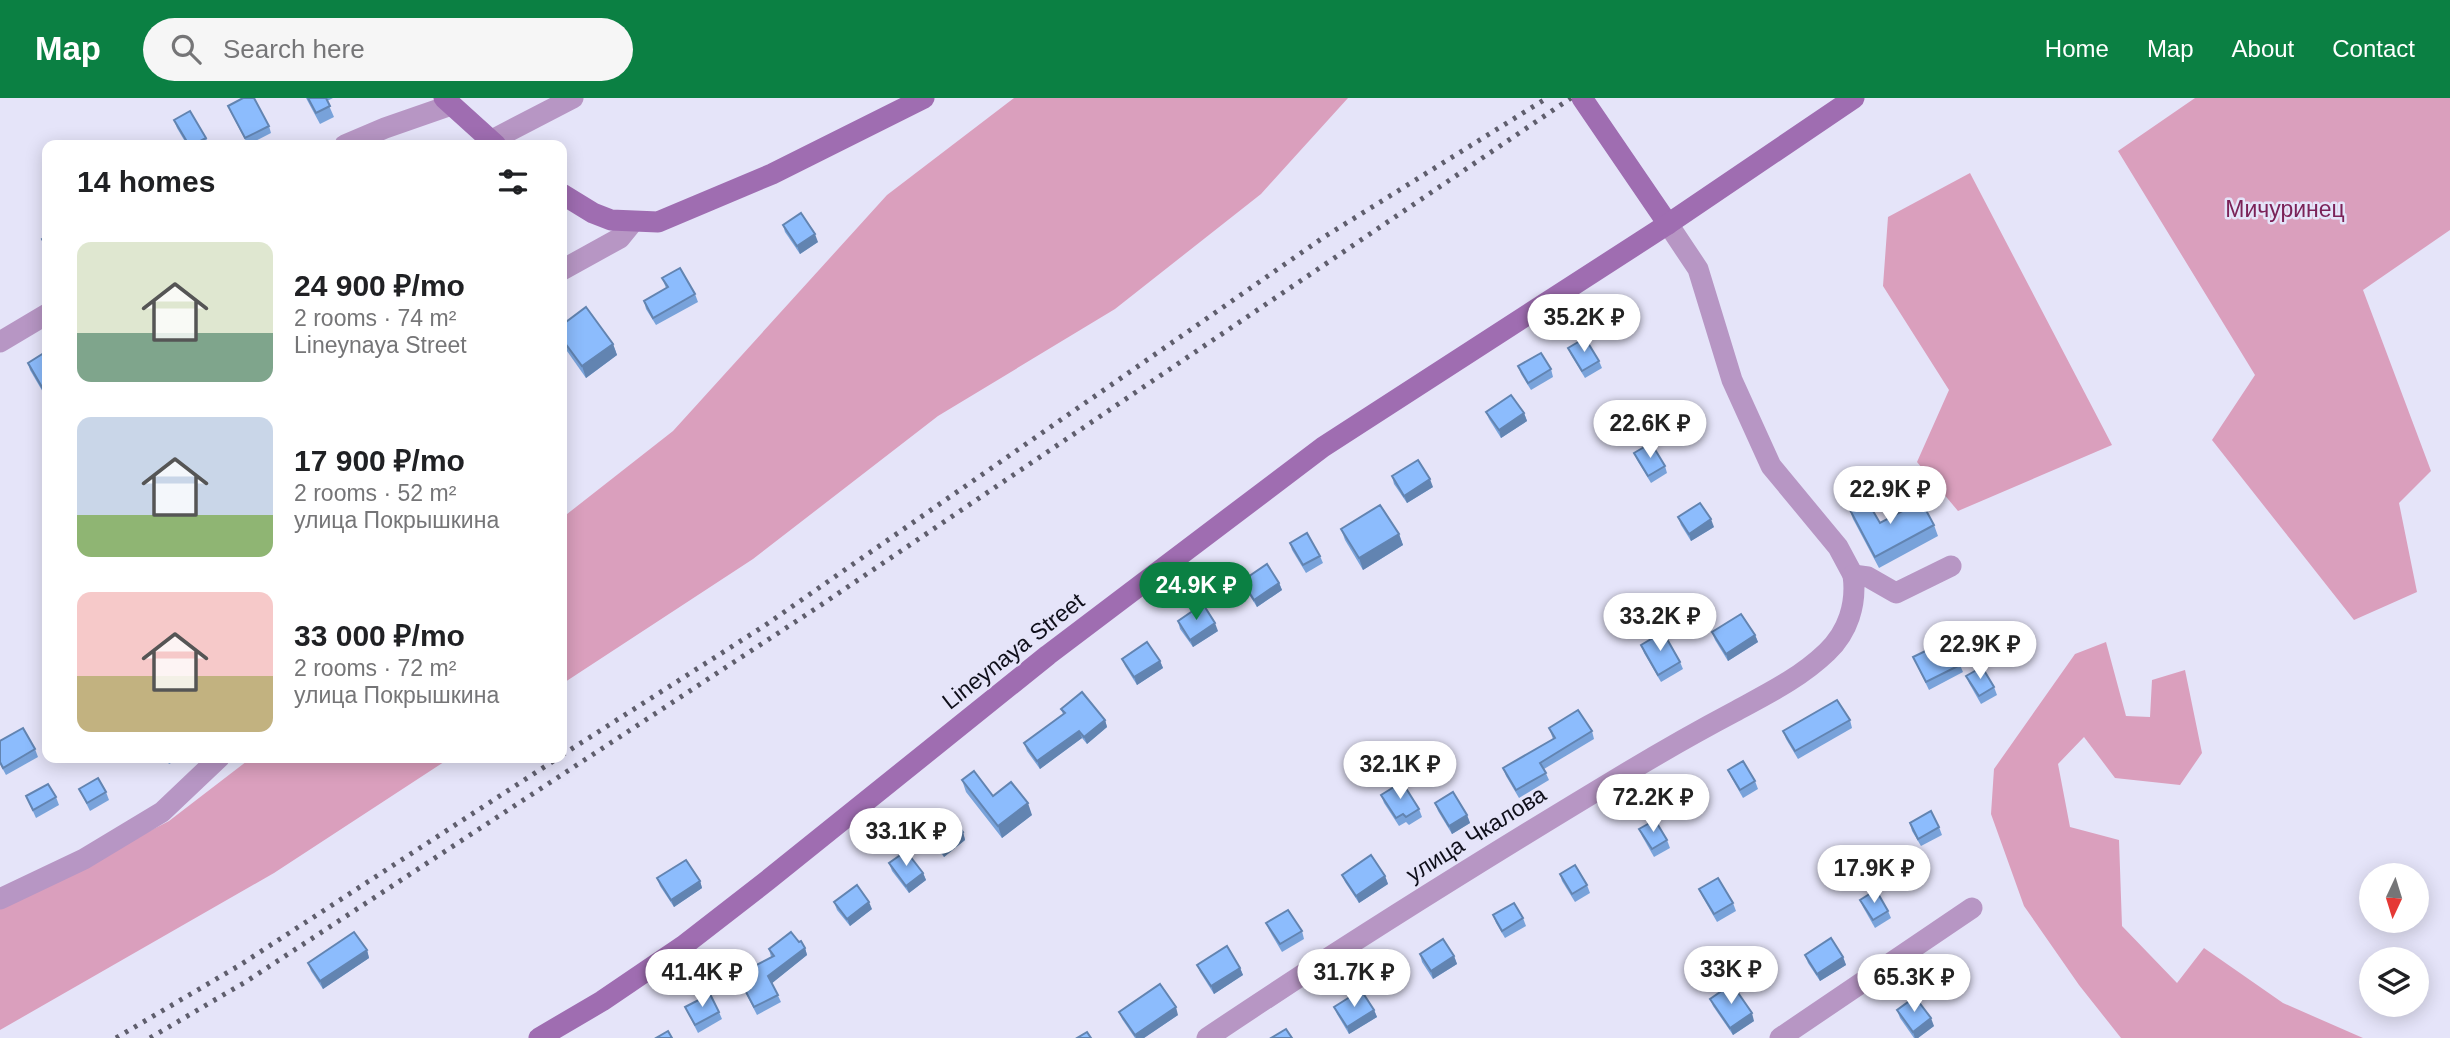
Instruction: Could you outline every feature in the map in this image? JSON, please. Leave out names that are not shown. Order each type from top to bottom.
[{"type":"main road","points":[[567,197],[593,213],[611,220],[658,222],[772,174],[924,98]]},
{"type":"main road","points":[[1581,98],[1668,224]]},
{"type":"main road","name":"Lineynaya Street","points":[[539,1038],[602,1001],[682,946],[1048,655],[1323,447],[1668,224],[1854,98]]},
{"type":"main road","points":[[448,102],[490,140]]},
{"type":"street","points":[[498,140],[573,98]]},
{"type":"street","points":[[357,140],[448,102]]},
{"type":"street","points":[[567,267],[620,238],[633,222]]},
{"type":"street","points":[[1668,224],[1698,269],[1732,380],[1771,466],[1838,547],[1853,575],[1868,577],[1896,593],[1951,566]]},
{"type":"street","points":[[0,342],[42,317]]},
{"type":"street","name":"улица Чкалова","points":[[1207,1038],[1335,952],[1548,820],[1670,747],[1800,676],[1830,650],[1850,618],[1856,592],[1853,575]]},
{"type":"street","points":[[0,899],[84,859],[162,813],[214,763]]},
{"type":"street","points":[[1780,1038],[1972,908]]},
{"type":"green space","points":[[1014,98],[1348,98],[1261,194],[1115,309],[938,416],[753,559],[567,681],[567,514],[673,431],[887,195]]},
{"type":"green space","name":"Мичуринец","points":[[2195,98],[2450,98],[2450,230],[2363,290],[2431,471],[2399,503],[2417,592],[2354,620],[2212,440],[2255,375],[2118,151]]},
{"type":"green space","points":[[1970,173],[2112,445],[1958,511],[1917,462],[1949,390],[1883,286],[1888,217]]},
{"type":"green space","points":[[2106,642],[2126,716],[2150,717],[2152,680],[2185,670],[2202,753],[2180,785],[2115,778],[2084,737],[2058,764],[2070,827],[2119,840],[2122,926],[2177,983],[2204,948],[2283,1003],[2363,1038],[2121,1038],[2079,985],[2024,906],[1991,814],[1994,769],[2075,654]]},
{"type":"green space","points":[[244,763],[442,763],[274,873],[0,1030],[0,908],[169,821]]},
{"type":"building","points":[[243,98],[254,98],[269,126],[245,138],[228,106]]},
{"type":"building","points":[[308,98],[326,98],[330,106],[316,113]]},
{"type":"building","points":[[190,111],[206,138],[186,140],[174,120]]},
{"type":"building","points":[[801,213],[815,234],[797,246],[783,225]]},
{"type":"building","points":[[680,268],[695,294],[653,318],[644,301],[668,287],[662,278]]},
{"type":"building","points":[[586,307],[613,344],[582,366],[567,346],[567,321]]},
{"type":"building","points":[[1585,338],[1599,361],[1582,371],[1568,348]]},
{"type":"building","points":[[1541,353],[1551,369],[1528,383],[1518,366]]},
{"type":"building","points":[[42,354],[42,387],[28,363]]},
{"type":"building","points":[[1511,395],[1524,413],[1499,430],[1486,412]]},
{"type":"building","points":[[1651,443],[1665,466],[1648,476],[1634,453]]},
{"type":"building","points":[[1418,460],[1430,479],[1404,496],[1392,476]]},
{"type":"building","points":[[1866,499],[1880,523],[1921,501],[1934,525],[1875,557],[1849,508]]},
{"type":"building","points":[[1700,503],[1711,519],[1689,534],[1678,517]]},
{"type":"building","points":[[1380,505],[1399,534],[1359,558],[1341,529]]},
{"type":"building","points":[[1307,533],[1320,556],[1303,565],[1290,543]]},
{"type":"building","points":[[1267,564],[1279,583],[1254,600],[1242,581]]},
{"type":"building","points":[[1203,604],[1215,623],[1190,640],[1178,621]]},
{"type":"building","points":[[1741,614],[1755,635],[1726,654],[1712,632]]},
{"type":"building","points":[[1663,632],[1680,662],[1658,675],[1641,645]]},
{"type":"building","points":[[1948,640],[1960,665],[1926,682],[1913,657]]},
{"type":"building","points":[[1147,642],[1160,661],[1134,677],[1122,659]]},
{"type":"building","points":[[1982,667],[1994,687],[1979,696],[1966,676]]},
{"type":"building","points":[[1082,692],[1105,720],[1084,737],[1079,731],[1037,761],[1024,743],[1065,713],[1061,709]]},
{"type":"building","points":[[1837,700],[1850,720],[1795,751],[1783,731]]},
{"type":"building","points":[[1578,710],[1592,731],[1540,763],[1546,773],[1516,790],[1503,768],[1555,738],[1549,728]]},
{"type":"building","points":[[23,728],[35,749],[3,768],[0,762],[0,741]]},
{"type":"building","points":[[1743,761],[1755,781],[1740,790],[1728,770]]},
{"type":"building","points":[[974,771],[993,796],[1011,782],[1028,803],[998,826],[962,780]]},
{"type":"building","points":[[98,778],[106,792],[87,803],[79,789]]},
{"type":"building","points":[[1402,782],[1419,809],[1406,817],[1403,814],[1396,818],[1381,795]]},
{"type":"building","points":[[48,784],[56,797],[33,810],[26,796]]},
{"type":"building","points":[[1453,792],[1467,815],[1449,826],[1435,803]]},
{"type":"building","points":[[1931,811],[1939,827],[1918,839],[1910,823]]},
{"type":"building","points":[[950,816],[963,832],[941,849],[928,833]]},
{"type":"building","points":[[1655,820],[1667,840],[1652,849],[1639,829]]},
{"type":"building","points":[[906,851],[923,873],[906,886],[889,863]]},
{"type":"building","points":[[1371,855],[1385,876],[1356,896],[1342,875]]},
{"type":"building","points":[[686,860],[700,881],[671,900],[657,878]]},
{"type":"building","points":[[1575,865],[1587,885],[1572,894],[1560,874]]},
{"type":"building","points":[[1718,878],[1733,903],[1714,914],[1699,889]]},
{"type":"building","points":[[857,885],[869,902],[847,919],[834,902]]},
{"type":"building","points":[[1876,890],[1888,911],[1873,920],[1860,900]]},
{"type":"building","points":[[1514,903],[1523,918],[1502,931],[1493,915]]},
{"type":"building","points":[[1288,910],[1302,931],[1280,944],[1266,923]]},
{"type":"building","points":[[354,932],[367,950],[320,981],[308,963]]},
{"type":"building","points":[[791,932],[805,948],[768,976],[778,995],[754,1007],[737,975],[774,956],[769,949]]},
{"type":"building","points":[[1831,938],[1843,957],[1817,974],[1805,955]]},
{"type":"building","points":[[1443,939],[1454,956],[1431,971],[1420,954]]},
{"type":"building","points":[[1227,946],[1240,968],[1211,986],[1197,965]]},
{"type":"building","points":[[1160,984],[1176,1007],[1135,1035],[1119,1012]]},
{"type":"building","points":[[1732,984],[1752,1013],[1730,1028],[1710,999]]},
{"type":"building","points":[[1361,990],[1374,1010],[1347,1027],[1334,1007]]},
{"type":"building","points":[[710,994],[719,1012],[695,1025],[685,1007]]},
{"type":"building","points":[[1915,997],[1931,1018],[1913,1032],[1897,1010]]},
{"type":"building","points":[[1286,1029],[1292,1038],[1271,1038]]},
{"type":"building","points":[[668,1031],[672,1038],[656,1038]]},
{"type":"building","points":[[1087,1032],[1091,1038],[1077,1038]]},
{"type":"railway","points":[[567,752],[764,626],[1324,237],[1547,98]]},
{"type":"railway","points":[[150,1038],[247,981],[818,607],[1571,98]]},
{"type":"railway","points":[[116,1038],[240,965],[550,763]]}]
